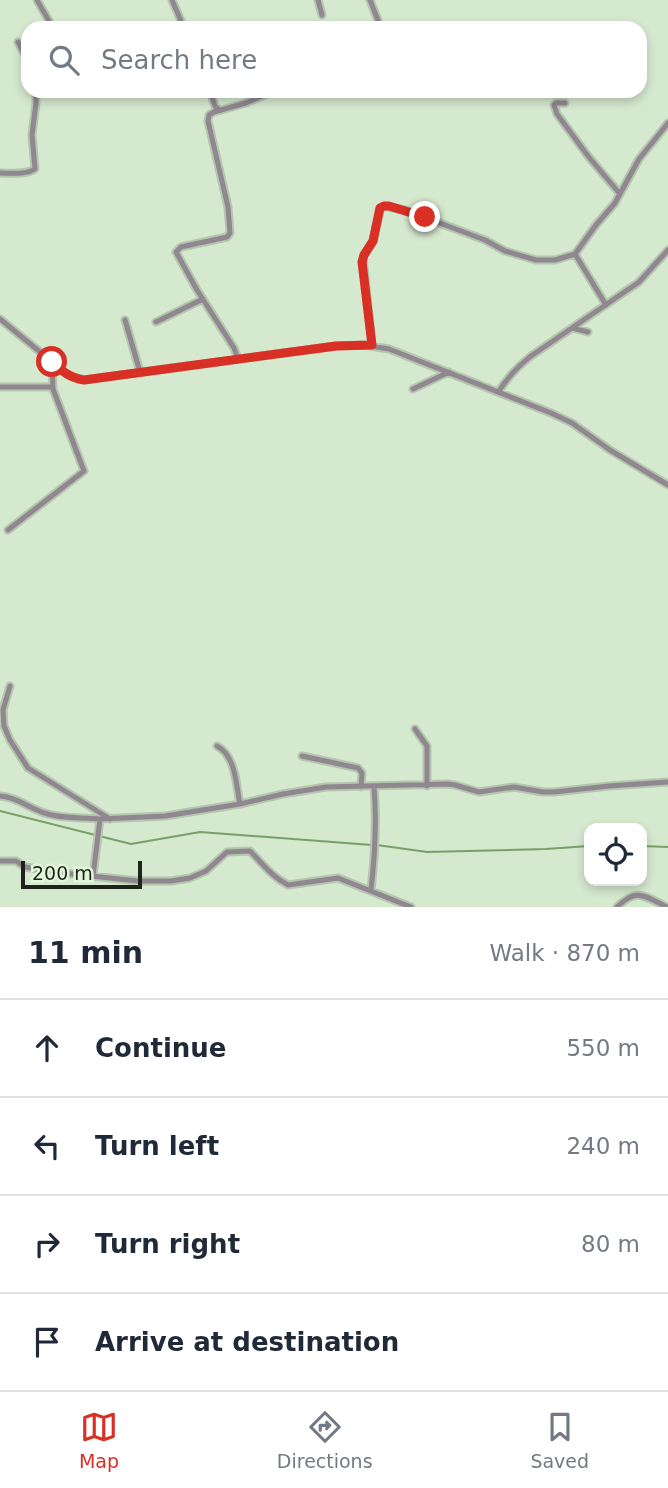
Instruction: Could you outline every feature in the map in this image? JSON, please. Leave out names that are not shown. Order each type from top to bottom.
[{"type":"street","points":[[37,0],[48,21]]},
{"type":"street","points":[[172,0],[181,21]]},
{"type":"street","points":[[318,0],[321,15]]},
{"type":"street","points":[[370,0],[378,21]]},
{"type":"street","points":[[18,41],[21,47]]},
{"type":"street","points":[[0,173],[27,172],[34,169],[32,135],[36,98]]},
{"type":"street","points":[[212,98],[219,110]]},
{"type":"street","points":[[238,359],[177,252],[181,247],[227,237],[230,233],[228,207],[208,121],[209,115],[258,98]]},
{"type":"street","points":[[565,103],[554,105],[557,114],[620,194]]},
{"type":"street","points":[[372,345],[362,262],[373,241],[380,208],[384,206],[405,210],[485,240],[505,251],[536,260],[555,260],[575,254],[615,203],[639,159],[668,123]]},
{"type":"street","points":[[499,391],[517,367],[645,277],[668,250]]},
{"type":"street","points":[[575,254],[606,304]]},
{"type":"street","points":[[156,322],[203,299]]},
{"type":"street","points":[[0,319],[68,375],[84,380],[336,346],[372,345],[389,349],[499,391],[572,423],[668,485]]},
{"type":"street","points":[[125,320],[140,372]]},
{"type":"street","points":[[572,328],[588,332]]},
{"type":"street","points":[[8,530],[84,471],[52,387],[52,362]]},
{"type":"street","points":[[413,389],[449,372]]},
{"type":"street","points":[[0,387],[52,387]]},
{"type":"street","points":[[661,480],[668,474]]},
{"type":"street","points":[[10,686],[2,725],[31,771],[110,819]]},
{"type":"street","points":[[415,729],[425,741],[427,786]]},
{"type":"street","points":[[217,746],[230,758],[240,804]]},
{"type":"street","points":[[302,756],[358,768],[362,773],[361,787]]},
{"type":"street","points":[[0,796],[60,817],[110,819],[165,816],[326,787],[455,785],[479,792],[514,787],[554,792],[668,782]]},
{"type":"street","points":[[371,890],[377,814],[374,787]]},
{"type":"street","points":[[93,876],[100,819]]},
{"type":"street","points":[[0,861],[16,861],[24,867],[93,876],[138,881],[171,881],[190,878],[210,868],[225,853],[247,850],[288,885],[338,878],[411,907]]},
{"type":"street","points":[[617,907],[626,898],[637,895],[667,907]]},
{"type":"waterway","points":[[0,811],[131,844],[200,832],[372,845]]},
{"type":"waterway","points":[[377,845],[427,852],[584,846]]},
{"type":"waterway","points":[[647,846],[668,847]]},
{"type":"route","points":[[52,362],[68,375],[84,380],[336,346],[372,345],[362,262],[373,241],[380,208],[389,206],[425,217]]}]
